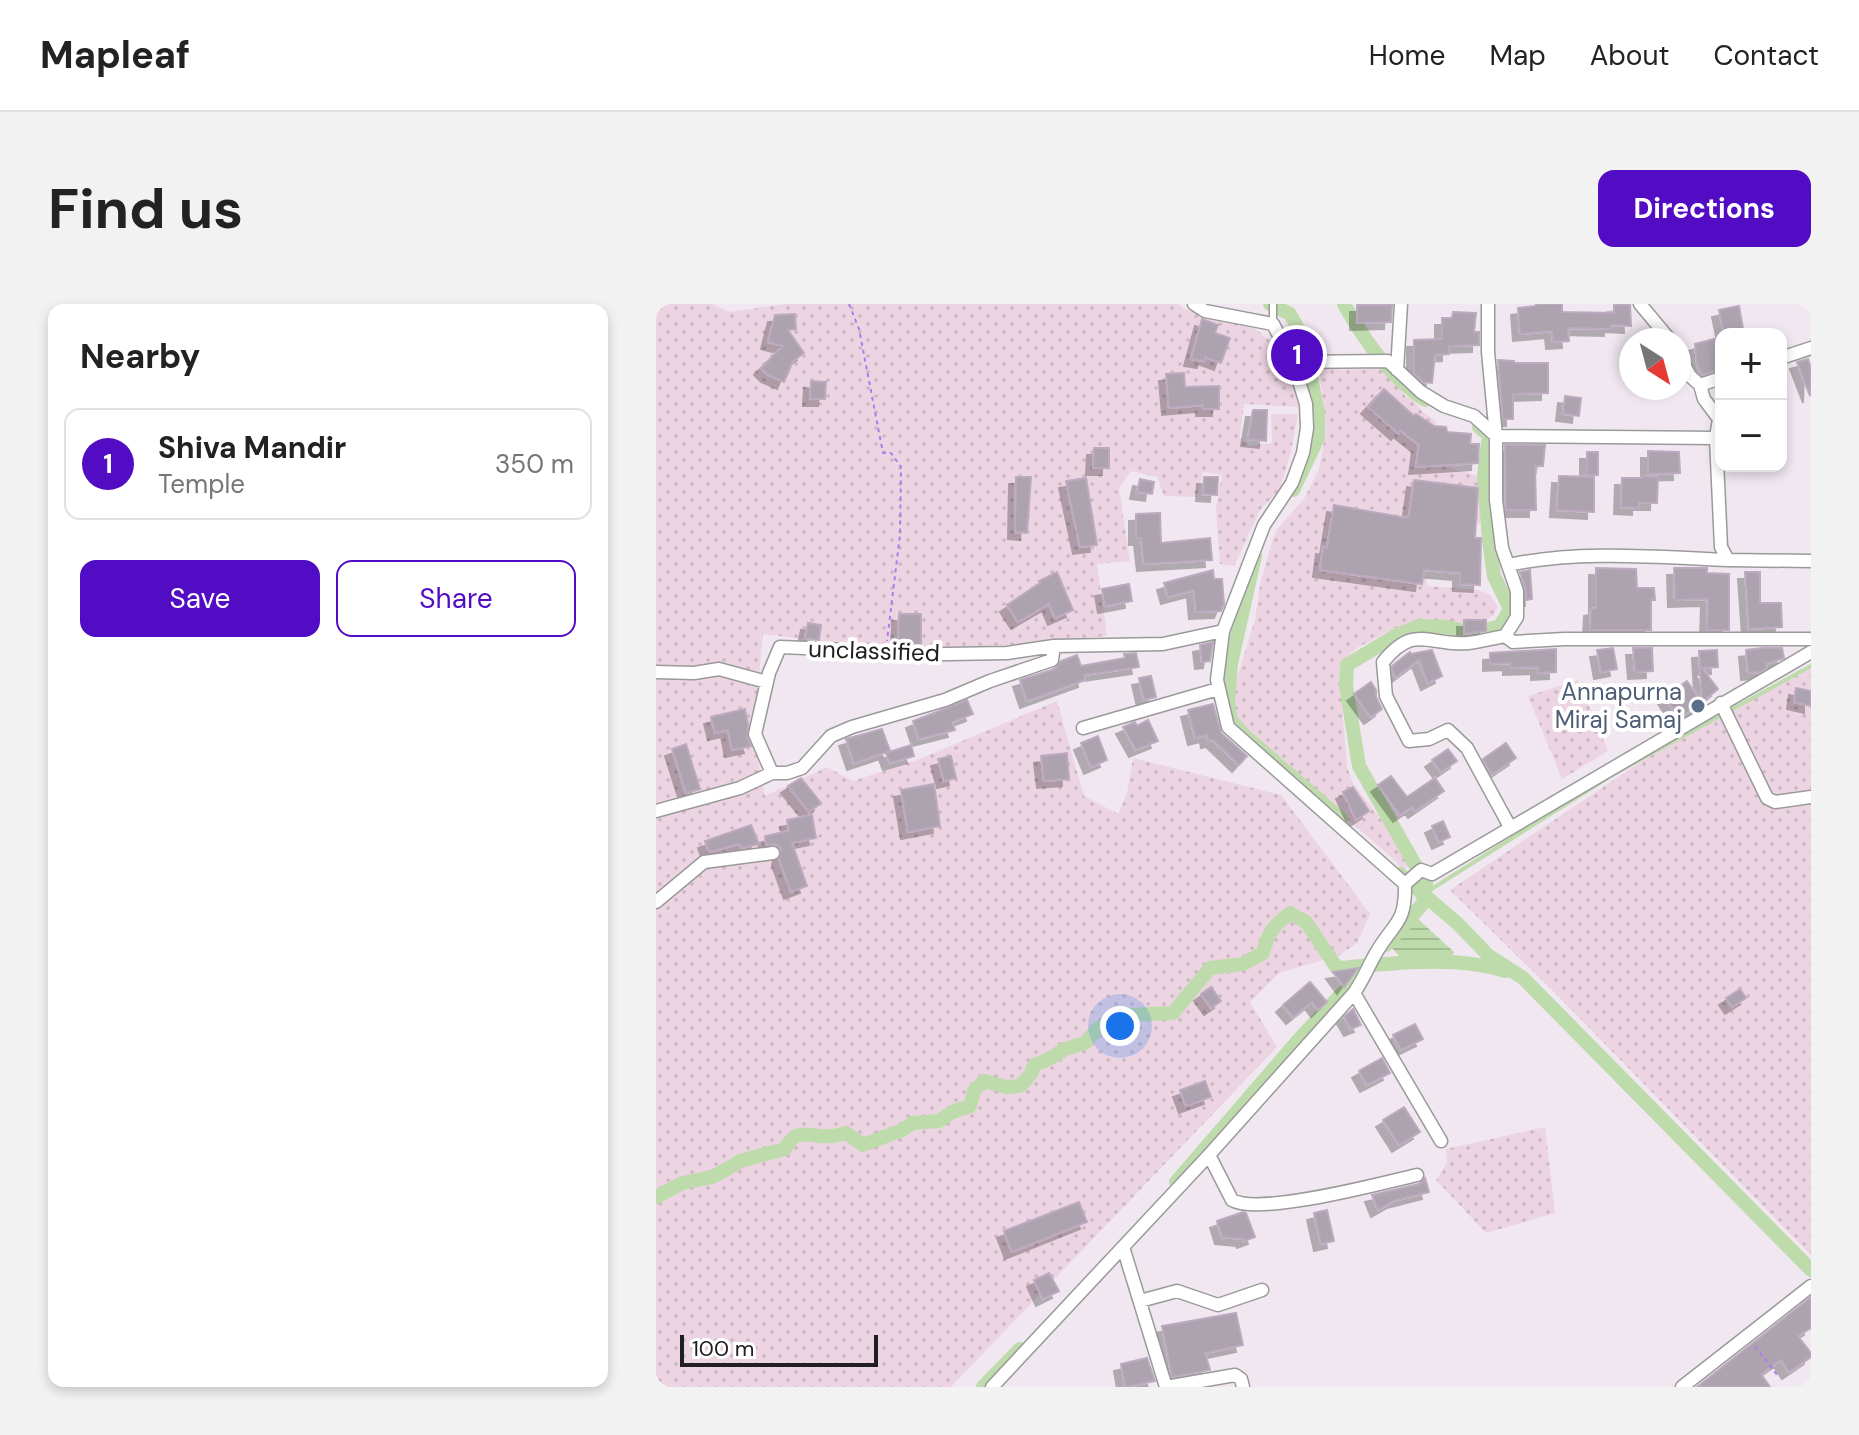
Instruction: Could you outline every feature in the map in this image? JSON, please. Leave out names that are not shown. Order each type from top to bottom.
[{"type":"street","points":[[992,1387],[1209,1155],[1354,993],[1375,954],[1397,926],[1406,908],[1405,884],[1228,727],[1218,689],[1223,631],[1264,525],[1292,483],[1303,453],[1307,428],[1306,404],[1296,362],[1273,324],[1205,311],[1194,304]]},
{"type":"street","points":[[1393,366],[1401,304]]},
{"type":"street","points":[[1488,304],[1488,352],[1496,436],[1496,500],[1502,548],[1517,591],[1517,617],[1505,636],[1468,643],[1417,637],[1397,645],[1383,662],[1386,696],[1409,741],[1429,739],[1448,730],[1467,748],[1510,827]]},
{"type":"street","points":[[1640,304],[1660,328]]},
{"type":"street","points":[[1787,356],[1811,348]]},
{"type":"street","points":[[1296,362],[1393,366],[1421,392],[1444,406],[1474,416],[1496,436],[1715,438]]},
{"type":"street","points":[[1691,377],[1700,385],[1704,399],[1715,414]]},
{"type":"street","points":[[1700,385],[1715,380]]},
{"type":"street","points":[[1718,472],[1721,547],[1728,560]]},
{"type":"street","points":[[1508,565],[1531,560],[1595,557],[1811,561]]},
{"type":"street","name":"unclassified","points":[[772,773],[755,734],[767,682],[780,647],[886,654],[1007,653],[1054,646],[1163,644],[1223,631]]},
{"type":"street","points":[[1505,636],[1513,642],[1811,639]]},
{"type":"street","points":[[656,811],[740,788],[772,773],[787,773],[802,768],[831,736],[945,700],[1052,660],[1054,646]]},
{"type":"street","points":[[1405,884],[1421,870],[1432,874],[1811,652]]},
{"type":"street","points":[[656,672],[694,673],[719,669],[767,682]]},
{"type":"street","points":[[1083,728],[1218,689]]},
{"type":"street","points":[[1721,703],[1767,798],[1775,802],[1811,797]]},
{"type":"street","points":[[656,902],[704,862],[773,853]]},
{"type":"street","points":[[1354,993],[1441,1141]]},
{"type":"street","points":[[1209,1155],[1232,1200],[1246,1204],[1298,1200],[1417,1175]]},
{"type":"street","points":[[1123,1247],[1166,1387],[1235,1375],[1241,1379],[1243,1387]]},
{"type":"street","points":[[1682,1387],[1811,1286]]},
{"type":"street","points":[[1140,1301],[1177,1291],[1218,1305],[1262,1290]]},
{"type":"lane","points":[[1273,304],[1273,324]]},
{"type":"path","points":[[849,304],[859,329],[883,453],[891,453],[901,467],[900,535],[886,654]]},
{"type":"path","points":[[1747,1336],[1778,1376]]},
{"type":"shaded area","points":[[656,304],[712,304],[729,312],[786,304],[1179,304],[1184,309],[1255,329],[1278,347],[1299,407],[1244,404],[1240,437],[1249,446],[1272,443],[1271,414],[1298,414],[1280,489],[1260,510],[1234,566],[1220,564],[1216,508],[1222,475],[1203,472],[1197,497],[1164,496],[1157,477],[1131,471],[1119,488],[1130,561],[1097,564],[1107,636],[1010,645],[890,650],[763,634],[753,736],[765,796],[827,767],[853,781],[917,760],[1057,701],[1084,796],[1118,814],[1127,793],[1133,758],[1281,795],[1370,914],[1357,943],[1340,955],[1279,973],[1250,1002],[1277,1047],[951,1387],[656,1387]]},
{"type":"shaded area","points":[[1324,365],[1341,370],[1380,369],[1389,375],[1406,397],[1437,422],[1440,465],[1482,477],[1480,524],[1431,521],[1425,574],[1427,586],[1478,590],[1489,594],[1498,607],[1493,616],[1470,629],[1449,622],[1432,621],[1395,628],[1357,648],[1339,667],[1347,767],[1353,783],[1399,843],[1409,867],[1401,869],[1397,862],[1304,782],[1298,773],[1259,744],[1232,712],[1233,691],[1255,620],[1260,585],[1273,538],[1304,499],[1319,469],[1326,431],[1319,367]]},
{"type":"shaded area","points":[[1811,668],[1811,1255],[1450,890],[1660,749]]},
{"type":"shaded area","points":[[1578,680],[1608,751],[1562,779],[1528,696]]},
{"type":"shaded area","points":[[1417,918],[1454,952],[1451,960],[1402,959],[1391,947]]},
{"type":"shaded area","points":[[1545,1127],[1555,1213],[1486,1233],[1436,1180],[1447,1163],[1446,1149]]},
{"type":"building","points":[[1562,304],[1562,312],[1614,313],[1614,305],[1630,304],[1631,326],[1568,328],[1569,341],[1553,342],[1552,331],[1520,334],[1518,308]]},
{"type":"building","points":[[1357,305],[1392,305],[1391,322],[1357,323]]},
{"type":"building","points":[[1739,306],[1743,328],[1723,328],[1719,310]]},
{"type":"building","points":[[1453,312],[1476,313],[1474,332],[1479,332],[1479,345],[1449,346],[1449,354],[1435,355],[1432,383],[1423,382],[1414,373],[1414,340],[1442,339],[1442,318],[1452,318]]},
{"type":"building","points":[[795,314],[796,329],[788,330],[804,353],[793,361],[784,382],[761,368],[783,346],[768,342],[775,315]]},
{"type":"building","points":[[1202,319],[1218,325],[1215,333],[1230,338],[1221,363],[1205,357],[1204,361],[1191,359]]},
{"type":"building","points":[[1715,339],[1715,371],[1702,375],[1697,364],[1695,344]]},
{"type":"building","points":[[1808,359],[1811,368],[1810,396],[1797,362]]},
{"type":"building","points":[[1498,360],[1548,363],[1548,393],[1513,394],[1513,419],[1503,419]]},
{"type":"building","points":[[1184,373],[1185,387],[1219,386],[1219,409],[1203,409],[1203,405],[1169,408],[1166,374]]},
{"type":"building","points":[[811,381],[826,382],[825,399],[810,399]]},
{"type":"building","points":[[1384,389],[1414,416],[1416,414],[1434,426],[1446,427],[1447,432],[1471,434],[1470,444],[1479,444],[1478,463],[1416,467],[1419,445],[1400,430],[1398,433],[1368,407]]},
{"type":"building","points":[[1565,396],[1581,398],[1579,416],[1563,414]]},
{"type":"building","points":[[1253,410],[1267,410],[1266,441],[1248,439]]},
{"type":"building","points":[[1505,445],[1545,445],[1543,466],[1535,466],[1536,510],[1506,510]]},
{"type":"building","points":[[1094,448],[1109,448],[1109,468],[1093,468]]},
{"type":"building","points":[[1648,451],[1679,452],[1680,473],[1648,474]]},
{"type":"building","points":[[1587,452],[1598,452],[1598,475],[1587,475]]},
{"type":"building","points":[[1559,476],[1594,477],[1594,512],[1557,510]]},
{"type":"building","points":[[1016,477],[1031,477],[1027,533],[1015,532]]},
{"type":"building","points":[[1204,477],[1218,477],[1217,495],[1203,494]]},
{"type":"building","points":[[1658,477],[1657,503],[1639,503],[1639,508],[1621,507],[1622,478]]},
{"type":"building","points":[[1086,478],[1097,545],[1080,547],[1066,481]]},
{"type":"building","points":[[1140,479],[1154,482],[1152,494],[1137,492]]},
{"type":"building","points":[[1414,480],[1478,488],[1475,538],[1481,538],[1480,585],[1460,584],[1460,573],[1424,570],[1422,584],[1320,570],[1334,505],[1406,518],[1409,516]]},
{"type":"building","points":[[1160,513],[1161,543],[1210,538],[1212,560],[1144,564],[1141,538],[1136,538],[1136,514]]},
{"type":"building","points":[[1596,568],[1636,569],[1637,588],[1654,588],[1651,630],[1590,630],[1591,609],[1596,608]]},
{"type":"building","points":[[1674,568],[1707,568],[1707,573],[1729,574],[1729,630],[1707,630],[1708,599],[1675,600]]},
{"type":"building","points":[[1213,570],[1214,579],[1222,579],[1224,604],[1221,611],[1196,612],[1194,590],[1168,597],[1164,583]]},
{"type":"building","points":[[1530,570],[1532,599],[1526,600],[1520,572]]},
{"type":"building","points":[[1057,572],[1073,610],[1055,618],[1049,604],[1018,622],[1007,605],[1039,581]]},
{"type":"building","points":[[1745,572],[1760,572],[1760,603],[1781,603],[1782,627],[1749,629]]},
{"type":"building","points":[[1129,584],[1132,601],[1105,606],[1102,589]]},
{"type":"building","points":[[899,614],[921,614],[921,645],[898,646]]},
{"type":"building","points":[[1464,620],[1486,620],[1486,631],[1464,634]]},
{"type":"building","points":[[808,623],[821,625],[819,640],[805,638]]},
{"type":"building","points":[[1213,642],[1210,661],[1202,662],[1200,645]]},
{"type":"building","points":[[1613,648],[1617,669],[1601,672],[1597,650]]},
{"type":"building","points":[[1633,648],[1652,648],[1653,671],[1635,672]]},
{"type":"building","points":[[1782,648],[1784,658],[1766,664],[1767,668],[1760,672],[1748,673],[1746,650]]},
{"type":"building","points":[[1556,649],[1556,672],[1538,673],[1538,667],[1510,668],[1510,663],[1490,664],[1490,653]]},
{"type":"building","points":[[1432,650],[1442,676],[1428,683],[1419,660],[1396,677],[1393,673],[1392,666],[1410,652]]},
{"type":"building","points":[[1717,650],[1718,667],[1702,668],[1718,689],[1702,702],[1699,651]]},
{"type":"building","points":[[1136,653],[1139,667],[1084,675],[1085,680],[1027,701],[1020,680],[1055,669],[1061,661],[1077,655],[1081,666]]},
{"type":"building","points":[[1151,676],[1156,697],[1144,700],[1139,678]]},
{"type":"building","points":[[1687,681],[1702,703],[1679,718],[1665,697]]},
{"type":"building","points":[[1371,682],[1382,709],[1371,717],[1354,694]]},
{"type":"building","points":[[1796,688],[1811,691],[1811,706],[1794,702]]},
{"type":"building","points":[[967,700],[973,714],[952,722],[955,730],[919,739],[913,721]]},
{"type":"building","points":[[1213,704],[1221,733],[1247,756],[1239,765],[1213,740],[1208,741],[1207,735],[1195,738],[1188,710]]},
{"type":"building","points":[[745,709],[747,737],[751,746],[732,750],[728,730],[715,733],[711,717]]},
{"type":"building","points":[[1148,720],[1158,741],[1136,750],[1123,727],[1135,722],[1137,726]]},
{"type":"building","points":[[882,729],[890,751],[854,763],[846,739]]},
{"type":"building","points":[[1098,736],[1107,760],[1091,767],[1081,743]]},
{"type":"building","points":[[1506,743],[1516,758],[1492,774],[1483,759]]},
{"type":"building","points":[[686,744],[700,789],[686,793],[672,749]]},
{"type":"building","points":[[911,745],[914,756],[890,763],[886,753]]},
{"type":"building","points":[[1448,749],[1457,761],[1441,772],[1432,760]]},
{"type":"building","points":[[1067,753],[1069,779],[1044,781],[1041,756]]},
{"type":"building","points":[[951,756],[956,778],[944,781],[938,759]]},
{"type":"building","points":[[1391,776],[1407,797],[1435,778],[1444,791],[1415,811],[1412,807],[1400,815],[1378,785]]},
{"type":"building","points":[[801,778],[821,803],[809,812],[788,786]]},
{"type":"building","points":[[934,784],[940,826],[908,832],[901,790]]},
{"type":"building","points":[[1353,787],[1369,811],[1356,820],[1343,792]]},
{"type":"building","points":[[812,815],[816,838],[792,843],[807,886],[791,892],[779,859],[781,848],[776,844],[766,845],[765,836],[789,831],[787,820]]},
{"type":"building","points":[[1443,821],[1450,837],[1439,842],[1432,826]]},
{"type":"building","points":[[751,825],[759,844],[741,848],[739,844],[709,852],[705,841]]},
{"type":"building","points":[[1358,968],[1344,987],[1333,972]]},
{"type":"building","points":[[1310,982],[1327,1002],[1318,1010],[1312,1002],[1293,1017],[1283,1005]]},
{"type":"building","points":[[1211,987],[1221,1001],[1211,1008],[1201,994]]},
{"type":"building","points":[[1740,989],[1746,998],[1732,1007],[1726,998]]},
{"type":"building","points":[[1353,1009],[1361,1025],[1351,1029],[1344,1017]]},
{"type":"building","points":[[1415,1024],[1423,1039],[1401,1050],[1393,1035]]},
{"type":"building","points":[[1382,1058],[1390,1073],[1367,1085],[1359,1071]]},
{"type":"building","points":[[1205,1081],[1211,1097],[1186,1106],[1180,1090]]},
{"type":"building","points":[[1404,1107],[1420,1132],[1399,1145],[1383,1120]]},
{"type":"building","points":[[1425,1178],[1429,1192],[1394,1201],[1378,1210],[1372,1195],[1419,1184]]},
{"type":"building","points":[[1079,1202],[1087,1222],[1012,1252],[1004,1231]]},
{"type":"building","points":[[1327,1210],[1334,1241],[1321,1244],[1314,1213]]},
{"type":"building","points":[[1243,1212],[1255,1237],[1244,1241],[1222,1237],[1217,1221]]},
{"type":"building","points":[[1049,1273],[1059,1291],[1043,1299],[1034,1280]]},
{"type":"building","points":[[1811,1297],[1811,1328],[1798,1336],[1811,1357],[1789,1372],[1781,1360],[1761,1374],[1770,1387],[1697,1387]]},
{"type":"building","points":[[1236,1313],[1243,1345],[1205,1353],[1210,1370],[1172,1377],[1162,1326]]},
{"type":"building","points":[[1147,1358],[1155,1381],[1125,1387],[1121,1364]]},
{"type":"waterway","points":[[1270,304],[1290,314],[1304,340],[1318,414],[1318,438],[1293,490]]},
{"type":"waterway","points":[[1344,304],[1379,357],[1400,380],[1425,400]]},
{"type":"waterway","points":[[1422,895],[1426,884],[1359,766],[1346,686],[1347,665],[1395,636],[1419,626],[1448,627],[1474,634],[1500,626],[1510,609],[1494,576],[1484,475],[1489,435],[1479,427]]},
{"type":"waterway","points":[[1255,556],[1231,664],[1228,703],[1231,720],[1245,736],[1341,819]]},
{"type":"waterway","points":[[1422,895],[1612,775],[1811,666]]},
{"type":"waterway","points":[[1400,874],[1458,924],[1489,956],[1523,978],[1811,1270]]},
{"type":"waterway","points":[[1386,945],[1428,898]]},
{"type":"waterway","points":[[656,1197],[682,1183],[712,1177],[743,1160],[785,1149],[790,1141],[800,1135],[833,1136],[846,1133],[863,1145],[913,1123],[939,1121],[952,1112],[970,1106],[974,1091],[984,1081],[1007,1087],[1020,1086],[1031,1074],[1034,1065],[1065,1049],[1085,1043],[1097,1029],[1128,1015],[1173,1013],[1210,968],[1243,964],[1263,953],[1272,930],[1290,913],[1306,922],[1337,968],[1443,962],[1505,971]]},
{"type":"waterway","points":[[1176,1182],[1301,1037],[1367,967]]},
{"type":"waterway","points":[[983,1387],[1020,1349]]},
{"type":"place","name":"Shiva Mandir","points":[[1297,355]]},
{"type":"place","name":"Annapurna Miraj Samaj","points":[[1698,706]]}]
